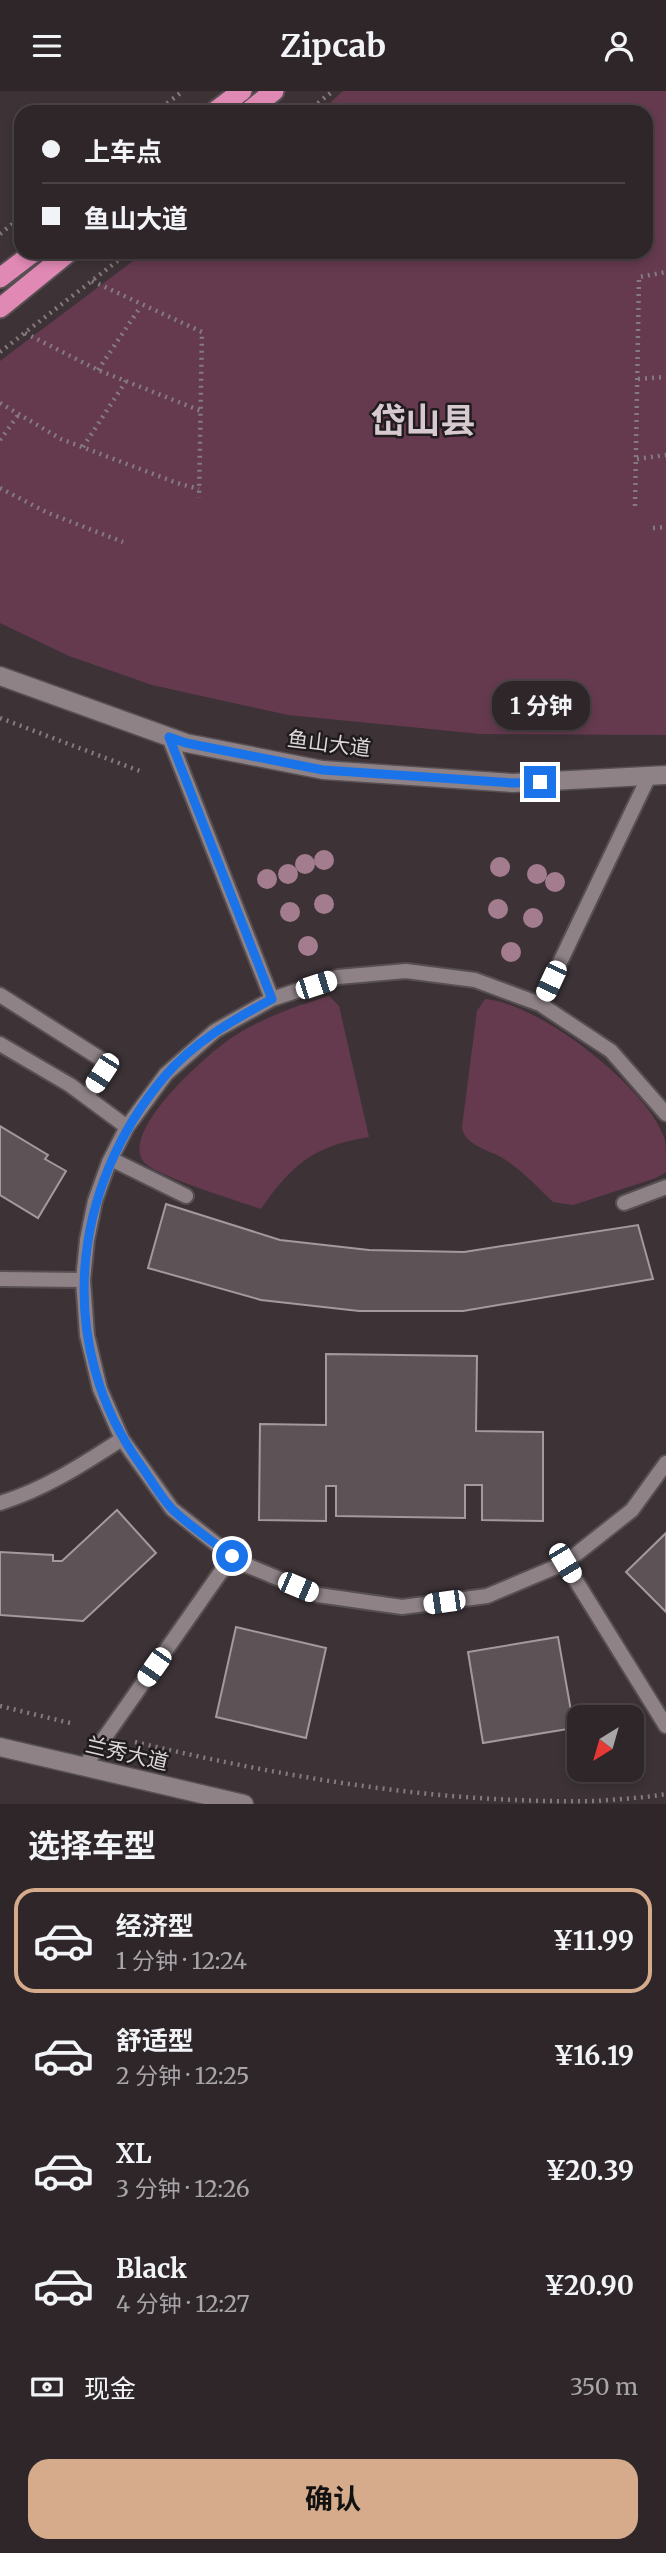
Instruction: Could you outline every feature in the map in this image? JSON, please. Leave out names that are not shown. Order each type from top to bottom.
[{"type":"highway","points":[[224,105],[242,91]]},
{"type":"highway","points":[[257,105],[274,91]]},
{"type":"highway","points":[[0,278],[25,259]]},
{"type":"highway","points":[[0,308],[60,259]]},
{"type":"street","name":"鱼山大道","points":[[0,676],[186,743],[323,770],[513,783],[658,775]]},
{"type":"street","name":"兰秀大道","points":[[0,1747],[244,1804]]},
{"type":"lane","points":[[169,737],[272,999]]},
{"type":"lane","points":[[540,1004],[658,775]]},
{"type":"lane","points":[[666,1114],[611,1051],[540,1004],[475,980],[406,971],[338,978],[272,999],[215,1031],[166,1074],[127,1127],[111,1159],[93,1214],[83,1280],[87,1335],[100,1389],[122,1439],[172,1509],[239,1562],[318,1595],[402,1607],[487,1596],[565,1563],[632,1510],[666,1463]]},
{"type":"lane","points":[[0,995],[101,1059],[104,1066],[102,1073],[86,1097]]},
{"type":"lane","points":[[0,1044],[86,1097],[127,1127]]},
{"type":"lane","points":[[111,1159],[186,1196]]},
{"type":"lane","points":[[624,1203],[666,1187]]},
{"type":"lane","points":[[0,1279],[83,1280]]},
{"type":"lane","points":[[0,1503],[62,1478],[122,1439]]},
{"type":"lane","points":[[84,1767],[232,1556]]},
{"type":"lane","points":[[565,1563],[666,1726]]},
{"type":"path","points":[[165,105],[183,91]]},
{"type":"path","points":[[316,105],[333,91]]},
{"type":"path","points":[[0,234],[14,223]]},
{"type":"path","points":[[0,352],[120,259]]},
{"type":"path","points":[[635,506],[639,277],[666,272]]},
{"type":"path","points":[[92,281],[202,333],[199,498]]},
{"type":"path","points":[[98,370],[141,306]]},
{"type":"path","points":[[25,333],[98,370],[201,411]]},
{"type":"path","points":[[638,379],[666,377]]},
{"type":"path","points":[[83,447],[126,381]]},
{"type":"path","points":[[0,403],[61,439],[199,489]]},
{"type":"path","points":[[0,440],[19,414]]},
{"type":"path","points":[[637,459],[666,455]]},
{"type":"path","points":[[0,488],[48,513],[123,542]]},
{"type":"path","points":[[653,528],[666,527]]},
{"type":"path","points":[[0,718],[140,771]]},
{"type":"path","points":[[0,1706],[70,1723]]},
{"type":"path","points":[[135,1742],[361,1790],[470,1801],[556,1804],[666,1794]]},
{"type":"shaded area","points":[[343,91],[666,91],[666,735],[481,734],[288,715],[152,685],[69,656],[0,623],[0,361],[136,259],[653,259],[653,105],[328,105]]},
{"type":"shaded area","points":[[329,996],[339,1006],[369,1137],[333,1146],[306,1159],[284,1180],[261,1209],[179,1181],[143,1161],[140,1147],[145,1130],[156,1111],[208,1057],[224,1043],[258,1023]]},
{"type":"shaded area","points":[[485,999],[508,1004],[534,1015],[589,1051],[615,1074],[655,1119],[665,1140],[666,1172],[656,1178],[573,1205],[553,1202],[513,1166],[471,1142],[462,1127],[477,1011]]},
{"type":"building","points":[[0,1126],[48,1155],[45,1159],[66,1171],[38,1218],[0,1195]]},
{"type":"building","points":[[166,1204],[280,1240],[369,1250],[464,1252],[638,1225],[653,1279],[463,1311],[359,1311],[261,1300],[148,1268]]},
{"type":"building","points":[[326,1354],[477,1356],[476,1431],[543,1432],[543,1521],[482,1520],[482,1485],[465,1485],[465,1518],[336,1516],[336,1486],[326,1486],[326,1521],[259,1520],[260,1424],[326,1425]]},
{"type":"building","points":[[117,1510],[156,1553],[83,1621],[0,1615],[0,1552],[53,1555],[53,1561],[62,1561]]},
{"type":"building","points":[[666,1533],[666,1612],[626,1572]]},
{"type":"building","points":[[236,1627],[326,1648],[306,1738],[216,1717]]},
{"type":"building","points":[[558,1637],[570,1705],[567,1705],[567,1729],[483,1743],[468,1652]]},
{"type":"district","name":"岱山县","points":[[423,421]]},
{"type":"route","points":[[232,1556],[172,1509],[122,1439],[100,1389],[87,1335],[83,1280],[87,1240],[109,1163],[127,1127],[166,1074],[215,1031],[272,999],[169,737],[186,743],[323,770],[513,783],[540,782]]}]
